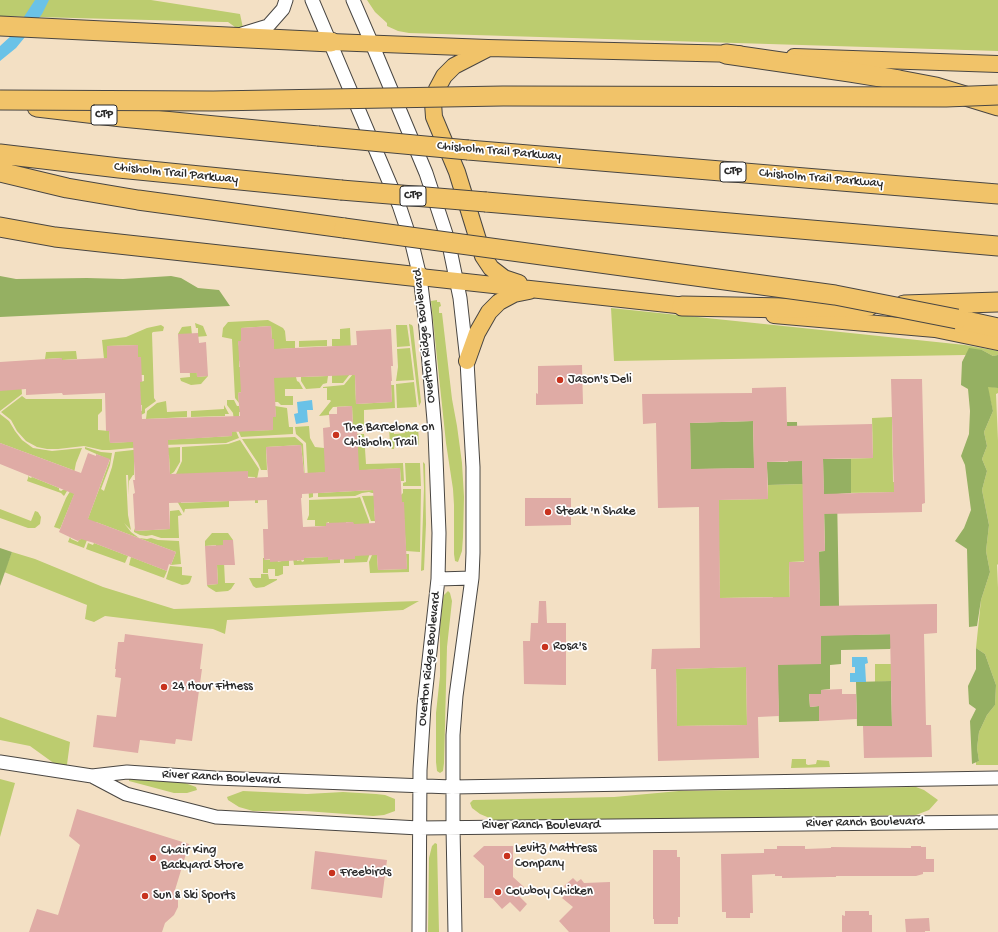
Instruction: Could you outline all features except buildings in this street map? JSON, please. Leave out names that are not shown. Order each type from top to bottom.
[{"type":"highway","points":[[0,26],[331,42]]},
{"type":"highway","points":[[726,54],[899,80],[936,88],[998,106]]},
{"type":"highway","points":[[0,101],[213,101],[503,96],[998,96]]},
{"type":"highway","name":"Chisholm Trail Parkway","points":[[0,101],[122,117],[468,150],[998,194]]},
{"type":"highway","name":"Chisholm Trail Parkway","points":[[0,154],[341,190],[854,232],[998,246]]},
{"type":"highway","points":[[0,172],[67,188],[138,200],[835,295],[998,328]]},
{"type":"highway","points":[[0,227],[55,236],[420,277]]},
{"type":"highway","points":[[682,306],[787,308],[998,302]]},
{"type":"main road","points":[[331,42],[998,64]]},
{"type":"main road","points":[[488,48],[454,66],[444,76],[437,89],[433,103],[434,117],[457,172],[483,256],[491,268],[504,278],[540,289]]},
{"type":"main road","points":[[420,277],[540,289],[682,306],[935,330],[998,342]]},
{"type":"main road","points":[[467,361],[477,333],[486,316],[498,302],[514,294],[540,289]]},
{"type":"street","points":[[228,38],[268,26],[283,9],[286,0]]},
{"type":"street","name":"Overton Ridge Boulevard","points":[[312,0],[400,205],[420,277],[425,317],[440,532],[438,579],[424,706],[419,787],[419,932]]},
{"type":"street","points":[[353,0],[426,173],[448,240],[457,280],[467,361],[474,513],[472,578],[456,696],[452,788],[455,932]]},
{"type":"street","points":[[438,579],[472,578]]},
{"type":"street","name":"River Ranch Boulevard","points":[[0,762],[92,776],[127,772],[216,778],[452,788],[998,778]]},
{"type":"street","name":"River Ranch Boulevard","points":[[92,776],[126,794],[216,817],[419,828],[998,822]]},
{"type":"green space","points":[[0,0],[151,0],[240,14],[243,28],[235,27],[228,22],[0,16]]},
{"type":"green space","points":[[367,0],[998,0],[998,51],[409,33],[398,31],[387,26],[387,23],[375,12]]},
{"type":"green space","points":[[0,276],[16,279],[123,279],[171,276],[181,278],[198,288],[219,290],[230,306],[0,317]]},
{"type":"green space","points":[[437,300],[437,302],[440,302],[441,306],[439,307],[439,313],[442,313],[452,399],[462,463],[464,497],[463,537],[462,551],[458,562],[455,561],[454,554],[453,489],[446,443],[431,301]]},
{"type":"green space","points":[[611,308],[965,345],[998,351],[998,355],[993,356],[982,350],[965,355],[614,361]]},
{"type":"green space","points":[[268,320],[283,328],[285,331],[286,341],[295,341],[295,348],[279,349],[281,377],[296,377],[303,389],[285,389],[285,396],[293,396],[293,405],[281,405],[278,402],[274,402],[272,347],[274,346],[274,339],[272,339],[271,326],[241,328],[241,341],[238,342],[242,360],[239,361],[239,367],[242,367],[241,392],[238,393],[239,403],[235,398],[232,339],[222,337],[223,328],[228,322]]},
{"type":"green space","points":[[195,323],[203,326],[207,336],[195,337],[197,377],[208,376],[201,384],[191,385],[181,381],[180,378],[190,377],[188,334],[178,334],[182,327],[191,326],[192,335],[198,335],[198,328],[196,328]]},
{"type":"green space","points":[[409,324],[413,327],[421,402],[419,406]]},
{"type":"green space","points":[[161,325],[164,327],[163,331],[152,333],[154,398],[156,401],[145,409],[145,413],[141,415],[138,411],[142,411],[142,405],[138,405],[140,382],[144,381],[144,375],[140,375],[141,357],[138,357],[138,345],[107,346],[107,358],[104,359],[102,340],[126,337],[147,328]]},
{"type":"green space","points":[[396,325],[407,325],[410,346],[397,347]]},
{"type":"green space","points":[[350,328],[350,374],[343,383],[332,383],[332,375],[347,346],[332,346],[332,339],[340,339],[340,329]]},
{"type":"green space","points":[[327,340],[327,346],[299,347],[299,341]]},
{"type":"green space","points":[[410,348],[414,380],[396,381],[398,367],[397,349]]},
{"type":"green space","points":[[969,348],[982,350],[993,356],[998,355],[998,388],[988,387],[993,411],[984,432],[987,446],[982,459],[987,471],[982,490],[989,525],[986,551],[990,572],[981,600],[977,626],[969,627],[967,549],[955,541],[964,528],[971,510],[965,465],[961,456],[969,434],[970,411],[968,389],[961,385],[962,362]]},
{"type":"green space","points":[[76,351],[77,359],[45,359],[46,352]]},
{"type":"green space","points":[[354,352],[356,404],[392,402],[391,385],[394,385],[395,408],[364,410],[364,426],[353,426],[352,406],[333,407],[329,412],[329,415],[319,416],[331,401],[327,400],[327,388],[323,387],[344,385],[353,374]]},
{"type":"green space","points":[[328,376],[327,383],[323,384],[320,388],[306,389],[301,381],[301,377]]},
{"type":"green space","points":[[21,381],[22,394],[0,411],[0,391]]},
{"type":"green space","points":[[414,382],[417,407],[397,408],[396,384]]},
{"type":"green space","points":[[987,386],[998,388],[998,393],[996,394],[998,441],[998,765],[976,765],[976,762],[979,761],[977,748],[979,732],[987,715],[995,705],[996,685],[985,654],[976,648],[981,600],[990,572],[986,551],[989,525],[982,490],[987,471],[982,459],[987,446],[984,432],[993,411]]},
{"type":"green space","points":[[22,396],[26,399],[102,399],[102,411],[98,415],[98,430],[109,431],[110,443],[232,436],[233,424],[239,438],[226,443],[163,445],[110,450],[102,450],[84,446],[47,449],[37,447],[26,441],[17,431],[11,420],[1,412]]},
{"type":"green space","points":[[227,400],[234,400],[237,406],[239,406],[241,412],[239,412],[239,419],[243,431],[273,430],[273,417],[276,417],[275,406],[287,408],[289,427],[293,427],[293,434],[241,437],[234,421],[233,413],[227,405]]},
{"type":"green space","points":[[166,401],[167,412],[187,411],[187,417],[146,419],[147,411],[157,403]]},
{"type":"green space","points":[[224,405],[229,414],[225,414],[225,416],[191,417],[191,411],[224,409]]},
{"type":"green space","points":[[0,414],[9,421],[22,440],[33,448],[52,451],[82,448],[74,473],[73,470],[0,443]]},
{"type":"green space","points":[[892,417],[893,482],[924,482],[924,492],[837,493],[836,459],[873,458],[872,418]]},
{"type":"green space","points":[[753,421],[754,462],[788,462],[787,422],[797,422],[798,460],[802,460],[803,484],[768,485],[767,468],[699,469],[691,501],[690,423]]},
{"type":"green space","points":[[393,423],[394,434],[405,433],[404,426],[406,425],[418,425],[419,445],[407,446],[405,445],[405,438],[395,439],[394,449],[392,449],[390,446],[389,426]]},
{"type":"green space","points":[[309,426],[310,438],[315,447],[324,448],[358,444],[358,436],[348,437],[354,434],[364,434],[366,464],[403,463],[404,481],[401,481],[400,468],[315,473],[313,497],[309,498],[306,443],[296,434],[295,427]]},
{"type":"green space","points":[[295,437],[303,444],[305,481],[301,445],[266,447],[267,470],[261,470],[242,439]]},
{"type":"green space","points":[[240,440],[259,469],[257,479],[258,503],[255,503],[255,477],[180,474],[181,503],[229,501],[229,507],[185,509],[184,513],[177,501],[176,474],[182,461],[182,447],[228,444]]},
{"type":"green space","points":[[85,447],[101,452],[112,453],[110,465],[101,489],[104,491],[115,452],[180,447],[180,462],[171,474],[169,455],[134,457],[134,475],[129,481],[129,495],[128,475],[126,475],[128,515],[131,530],[124,523],[131,532],[139,538],[179,541],[181,564],[171,565],[176,552],[96,522],[90,532],[84,548],[68,542],[70,537],[78,542],[80,540],[110,460],[85,449]]},
{"type":"green space","points":[[823,459],[851,459],[851,493],[837,494],[839,606],[833,606],[834,635],[904,634],[890,649],[841,650],[841,664],[830,665],[830,689],[821,690],[821,694],[809,694],[810,707],[819,706],[819,721],[779,722],[777,657],[792,664],[821,664],[819,562],[815,552],[825,551]]},
{"type":"green space","points":[[423,462],[425,464],[426,524],[424,570],[421,571],[424,488]]},
{"type":"green space","points":[[405,463],[420,463],[421,486],[403,486],[403,483],[406,482]]},
{"type":"green space","points":[[29,475],[31,478],[32,477],[59,488],[61,491],[70,486],[64,496],[61,493],[27,481]]},
{"type":"green space","points":[[803,484],[811,561],[789,562],[791,657],[774,631],[773,597],[720,598],[718,500],[768,499],[768,485]]},
{"type":"green space","points":[[72,488],[76,490],[60,529],[54,527],[66,498]]},
{"type":"green space","points":[[393,489],[397,493],[369,492],[355,496],[318,497],[318,493]]},
{"type":"green space","points":[[403,489],[421,489],[420,552],[406,551],[403,502],[374,503],[375,521],[371,521],[362,496],[401,495],[403,493]]},
{"type":"green space","points":[[360,497],[369,521],[370,553],[367,562],[344,563],[344,557],[355,559],[353,522],[346,522],[346,525],[329,525],[329,522],[326,523],[326,526],[315,526],[315,520],[307,520],[309,515],[309,500]]},
{"type":"green space","points":[[0,509],[31,521],[35,511],[38,512],[41,517],[40,524],[35,528],[28,528],[0,518]]},
{"type":"green space","points":[[179,510],[182,515],[178,516],[179,538],[161,538],[152,535],[146,536],[134,532],[134,528],[135,531],[170,529],[170,511]]},
{"type":"green space","points":[[212,533],[228,533],[233,540],[223,541],[225,583],[235,583],[228,591],[216,592],[207,585],[218,584],[216,545],[205,546],[205,541]]},
{"type":"green space","points":[[88,543],[93,545],[94,543],[128,556],[125,563],[86,549]]},
{"type":"green space","points":[[0,548],[12,552],[0,586]]},
{"type":"green space","points":[[12,552],[35,559],[103,587],[174,609],[419,601],[403,610],[227,620],[225,634],[213,629],[105,616],[94,622],[85,619],[87,605],[4,572]]},
{"type":"green space","points":[[406,554],[409,554],[409,572],[370,573],[369,562],[372,555],[377,555],[378,570],[407,569]]},
{"type":"green space","points":[[340,556],[340,563],[294,565],[293,558],[297,558],[297,561],[301,560],[302,562],[304,561],[304,558],[328,557],[328,560],[331,560]]},
{"type":"green space","points":[[131,557],[167,571],[164,578],[129,565]]},
{"type":"green space","points":[[263,558],[265,560],[277,559],[278,562],[289,559],[289,566],[283,566],[283,574],[278,576],[275,576],[275,569],[268,569],[268,573],[263,573]]},
{"type":"green space","points":[[170,566],[182,567],[182,575],[192,576],[190,582],[182,585],[166,579]]},
{"type":"green space","points":[[261,574],[268,574],[269,579],[277,580],[264,587],[256,588],[253,586],[249,578],[261,578]]},
{"type":"green space","points":[[448,591],[452,601],[447,647],[444,763],[443,771],[440,773],[437,771],[436,762],[436,713],[440,676],[440,628],[444,595]]},
{"type":"green space","points":[[976,648],[985,654],[996,685],[995,705],[987,715],[979,732],[977,748],[979,761],[972,764],[970,721],[976,709],[969,704],[968,686],[976,669]]},
{"type":"green space","points":[[875,664],[891,664],[891,681],[875,682]]},
{"type":"green space","points":[[746,667],[747,725],[677,726],[676,669]]},
{"type":"green space","points":[[891,681],[892,726],[857,726],[856,682]]},
{"type":"green space","points":[[0,717],[70,742],[66,772],[30,746],[0,740]]},
{"type":"green space","points":[[792,759],[806,759],[806,764],[808,765],[816,764],[817,760],[829,761],[830,767],[791,768]]},
{"type":"green space","points":[[0,779],[15,783],[0,837]]},
{"type":"green space","points":[[129,779],[185,783],[196,787],[197,790],[187,793],[174,793],[129,781]]},
{"type":"green space","points":[[916,787],[924,790],[938,800],[929,810],[916,815],[499,822],[480,814],[472,808],[470,803],[473,800],[614,797],[679,791]]},
{"type":"green space","points":[[243,791],[307,794],[343,792],[385,795],[395,799],[395,811],[384,815],[373,816],[305,811],[253,811],[239,807],[228,800],[227,797]]},
{"type":"green space","points":[[435,843],[437,844],[439,932],[428,932],[429,858],[432,846]]},
{"type":"water","points":[[35,0],[49,0],[42,14],[25,37],[16,48],[0,61],[0,46],[12,35]]},
{"type":"water","points":[[312,400],[313,410],[307,410],[308,422],[296,424],[294,414],[298,413],[297,402]]},
{"type":"water","points":[[852,657],[867,657],[868,663],[865,664],[866,682],[850,682],[850,673],[855,673],[855,667],[852,667]]},
{"type":"place","name":"Jason's Deli","points":[[560,380]]},
{"type":"place","name":"The Barcelona on Chisholm Trail","points":[[336,435]]},
{"type":"place","name":"Steak 'n Shake","points":[[548,512]]},
{"type":"place","name":"Rosa's","points":[[545,647]]},
{"type":"place","name":"24 Hour Fitness","points":[[164,687]]},
{"type":"place","name":"Levitz Mattress Company","points":[[507,856]]},
{"type":"place","name":"Chair King Backyard Store","points":[[153,858]]},
{"type":"place","name":"Freebirds","points":[[332,873]]},
{"type":"place","name":"Cowboy Chicken","points":[[498,892]]},
{"type":"place","name":"Sun & Ski Sports","points":[[145,896]]}]
